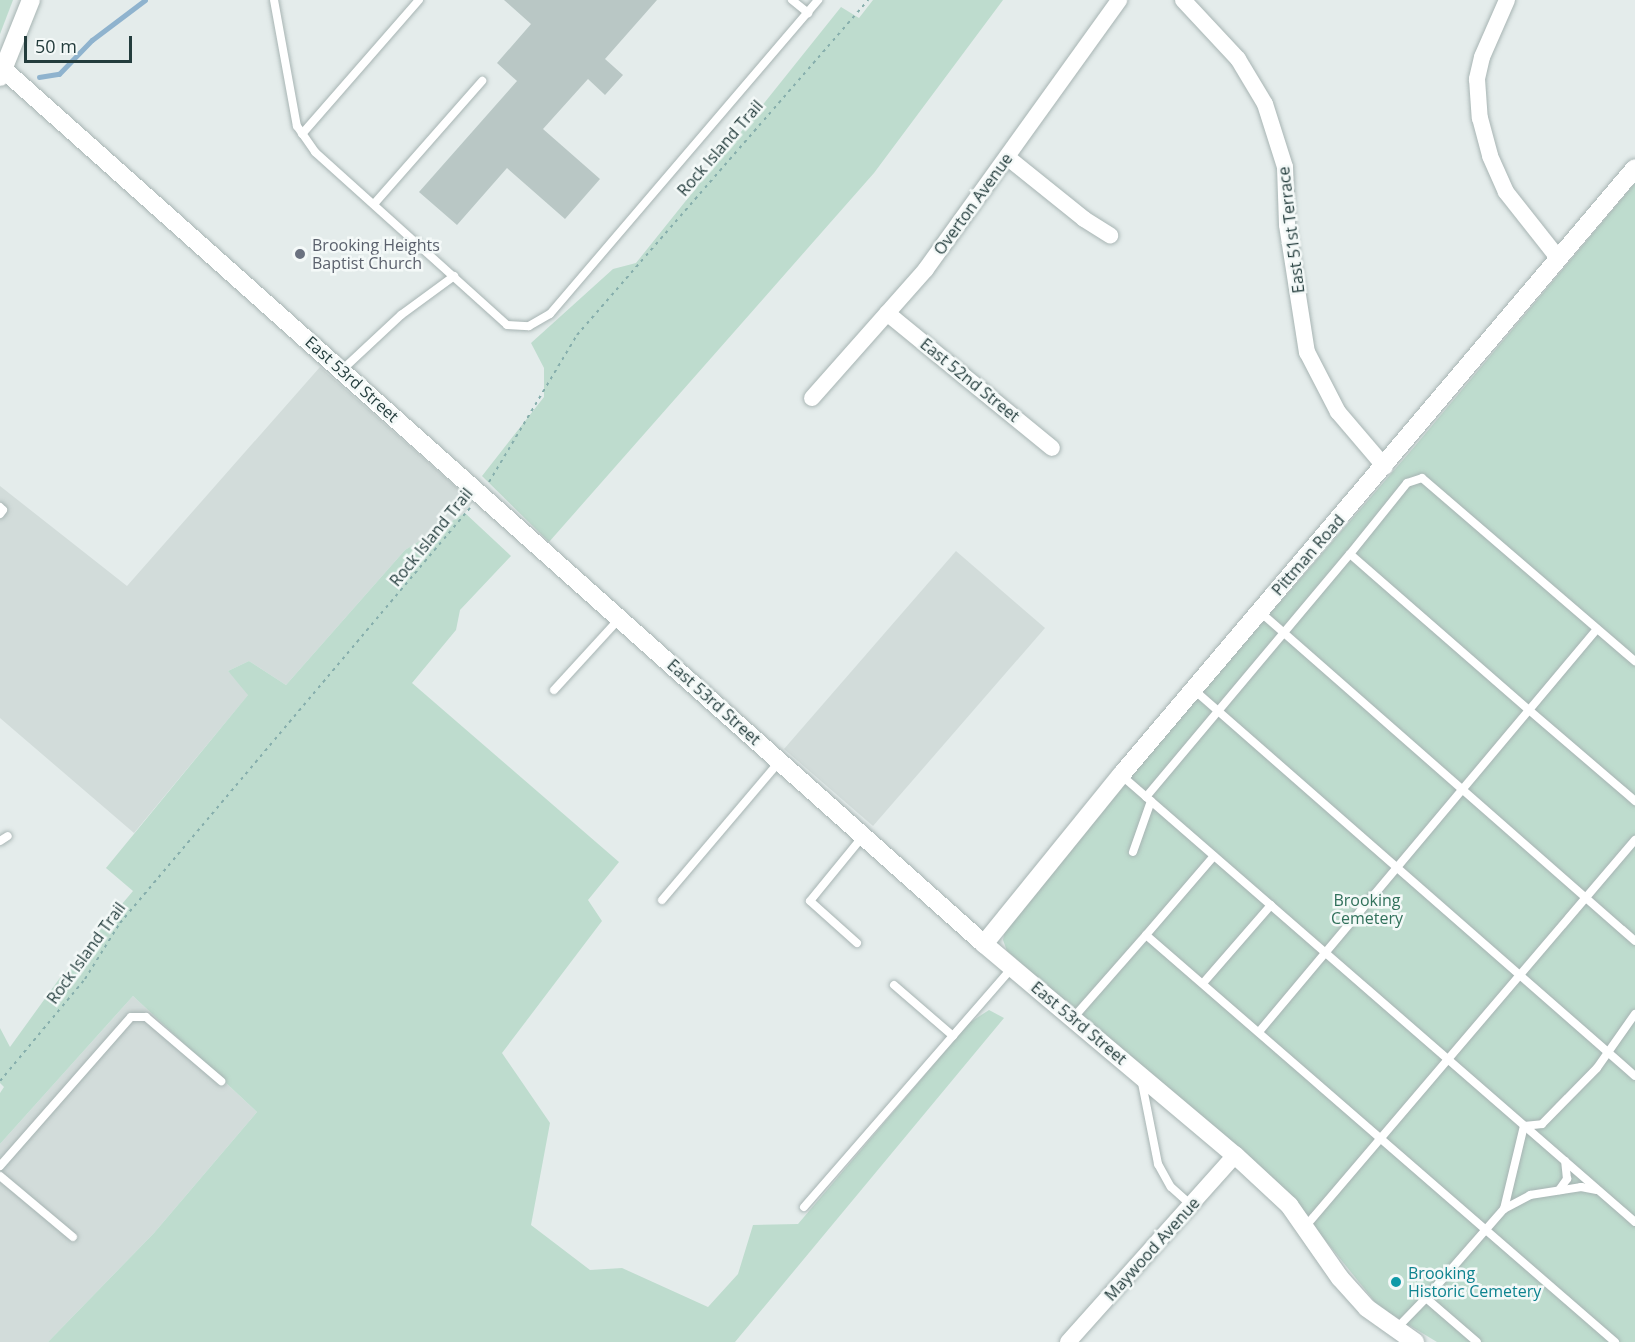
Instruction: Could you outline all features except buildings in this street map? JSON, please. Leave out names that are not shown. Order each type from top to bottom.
[{"type":"street","points":[[2,73],[31,0]]},
{"type":"street","name":"Overton Avenue","points":[[812,398],[926,269],[1119,0]]},
{"type":"street","name":"East 51st Terrace","points":[[1183,0],[1238,59],[1265,104],[1285,167],[1287,225],[1307,352],[1338,412],[1385,467]]},
{"type":"street","points":[[1507,0],[1482,57],[1477,79],[1480,118],[1490,156],[1506,192],[1559,259]]},
{"type":"street","name":"East 53rd Street","points":[[2,73],[482,494],[984,944],[1074,1017],[1235,1155],[1289,1205],[1340,1278],[1367,1308],[1415,1342]]},
{"type":"street","points":[[1007,157],[1084,219],[1110,235]]},
{"type":"street","name":"Pittman Road","points":[[984,944],[1193,689],[1385,467],[1635,168]]},
{"type":"street","name":"East 52nd Street","points":[[887,313],[1052,448]]},
{"type":"street","name":"Maywood Avenue","points":[[1068,1342],[1235,1155]]},
{"type":"lane","points":[[274,0],[302,134],[315,152],[507,325],[529,326],[550,314],[818,0]]},
{"type":"lane","points":[[302,134],[419,0]]},
{"type":"lane","points":[[792,0],[808,14]]},
{"type":"lane","points":[[374,204],[482,81]]},
{"type":"lane","points":[[342,370],[401,315],[454,276]]},
{"type":"lane","points":[[1132,852],[1149,799],[1218,711],[1285,634],[1407,483],[1422,478],[1635,661]]},
{"type":"lane","points":[[0,507],[3,510],[0,514]]},
{"type":"lane","points":[[1350,554],[1635,801]]},
{"type":"lane","points":[[1259,611],[1635,941]]},
{"type":"lane","points":[[554,690],[620,618]]},
{"type":"lane","points":[[1260,1030],[1463,791],[1597,628]]},
{"type":"lane","points":[[1193,689],[1635,1076]]},
{"type":"lane","points":[[662,900],[780,761]]},
{"type":"lane","points":[[1121,775],[1635,1222]]},
{"type":"lane","points":[[857,943],[810,901],[863,836]]},
{"type":"lane","points":[[1305,1227],[1635,840]]},
{"type":"lane","points":[[1074,1017],[1214,855]]},
{"type":"lane","points":[[1204,982],[1271,905]]},
{"type":"lane","points":[[1146,935],[1260,1030],[1615,1342]]},
{"type":"lane","points":[[804,1208],[1012,967]]},
{"type":"lane","points":[[894,985],[953,1036]]},
{"type":"lane","points":[[1524,1126],[1542,1124],[1597,1068],[1606,1051],[1635,1014]]},
{"type":"lane","points":[[0,1166],[131,1017],[146,1017],[221,1081]]},
{"type":"lane","points":[[1140,1074],[1158,1164],[1171,1187],[1191,1205]]},
{"type":"lane","points":[[1504,1209],[1524,1126]]},
{"type":"lane","points":[[1559,1190],[1568,1179],[1564,1160]]},
{"type":"lane","points":[[0,1176],[73,1237]]},
{"type":"lane","points":[[1395,1330],[1504,1209],[1530,1195],[1581,1187],[1599,1191]]},
{"type":"lane","points":[[1426,1298],[1477,1342]]},
{"type":"path","name":"Rock Island Trail","points":[[0,1081],[85,979],[120,922],[482,494],[577,335],[868,0]]},
{"type":"shaded area","points":[[320,367],[473,502],[465,513],[405,550],[286,685],[249,661],[228,671],[249,694],[134,833],[0,718],[0,486],[127,586]]},
{"type":"shaded area","points":[[956,551],[1045,628],[873,826],[784,749]]},
{"type":"shaded area","points":[[133,996],[257,1112],[154,1233],[48,1342],[0,1342],[0,1144]]},
{"type":"green space","points":[[0,0],[13,0],[0,34]]},
{"type":"green space","points":[[873,0],[1003,0],[874,173],[549,542],[482,476],[544,397],[544,368],[531,343],[613,269],[636,263],[841,7],[859,18]]},
{"type":"green space","name":"Brooking Cemetery","points":[[1635,183],[1635,1342],[1437,1342],[1379,1307],[1289,1195],[1007,951],[1003,940],[1005,930],[1142,762],[1415,446]]},
{"type":"green space","points":[[465,513],[511,556],[460,610],[456,630],[412,683],[619,862],[588,900],[602,921],[502,1053],[550,1123],[531,1225],[590,1270],[622,1268],[708,1307],[738,1274],[753,1225],[798,1224],[969,1023],[989,1010],[1004,1018],[735,1342],[48,1342],[154,1233],[257,1112],[133,996],[0,1144],[0,1093],[4,1087],[0,1083],[0,1028],[10,1047],[62,975],[133,891],[106,868],[248,695],[228,671],[249,661],[286,685],[405,550]]},
{"type":"waterway","points":[[39,77],[59,74],[92,40],[145,0]]},
{"type":"place","name":"Brooking Heights Baptist Church","points":[[300,254]]},
{"type":"place","name":"Brooking Historic Cemetery","points":[[1396,1282]]}]
